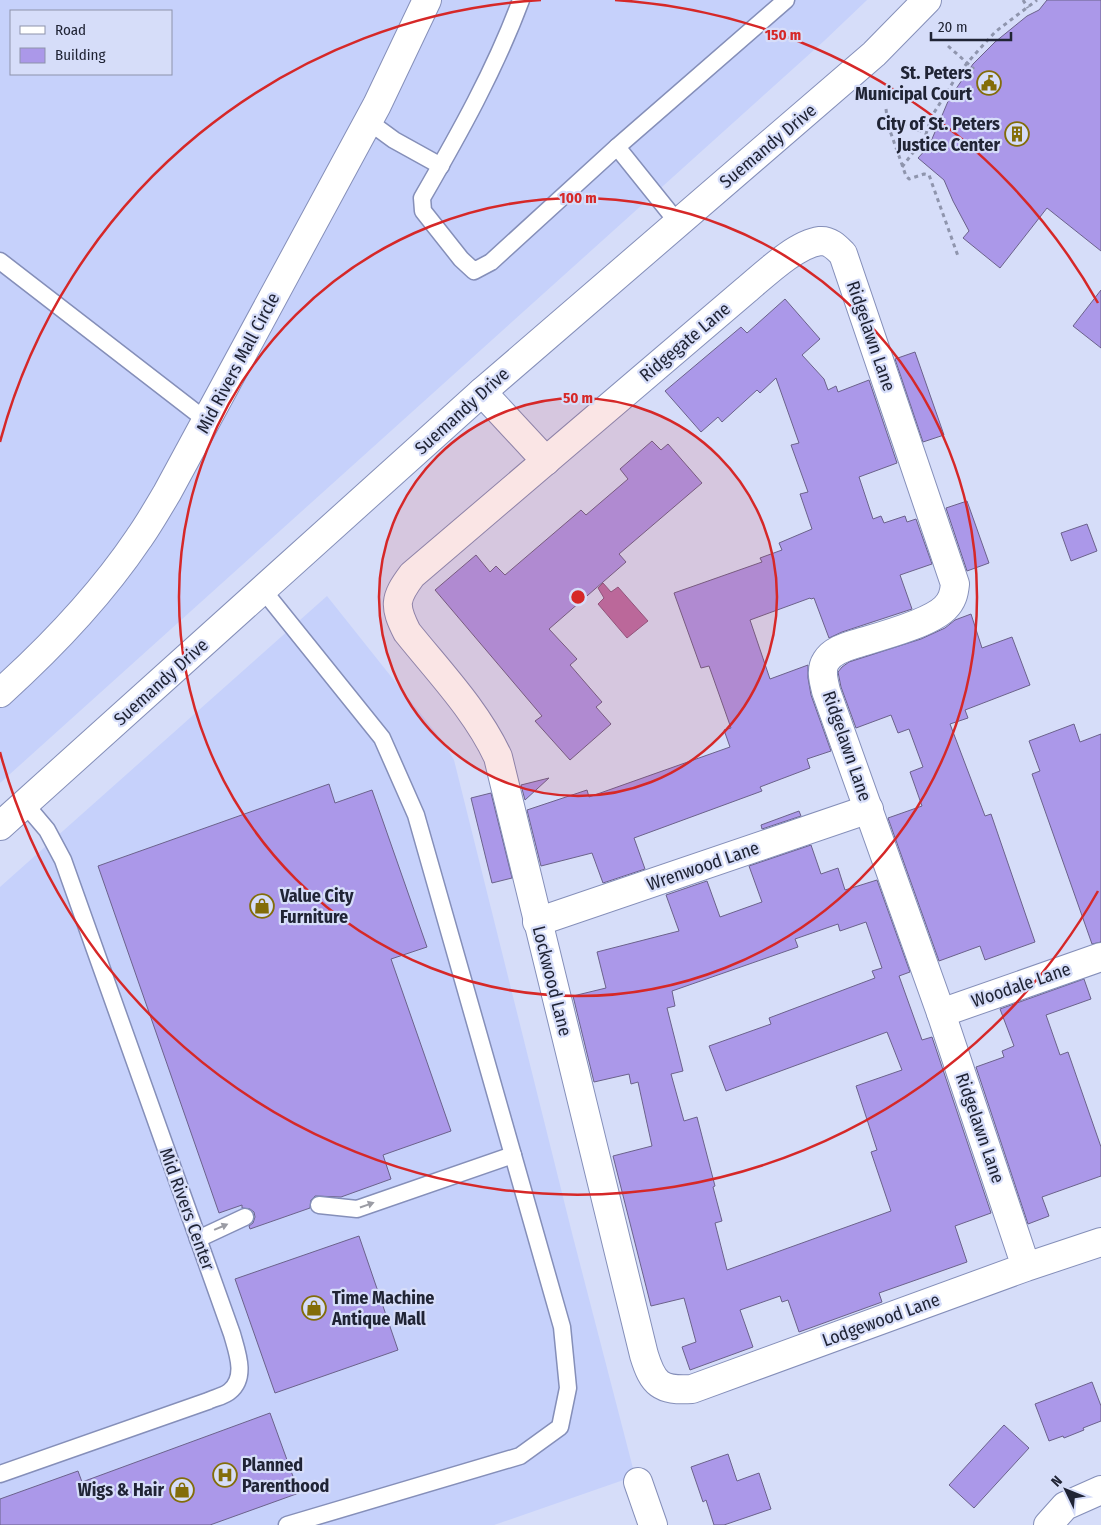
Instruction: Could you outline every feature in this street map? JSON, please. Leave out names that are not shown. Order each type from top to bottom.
[{"type":"street","name":"Mid Rivers Mall Circle","points":[[0,693],[54,641],[101,589],[133,546],[167,492],[368,121],[427,0]]},
{"type":"street","name":"Suemandy Drive","points":[[0,826],[482,392],[874,54],[927,0]]},
{"type":"street","name":"Ridgegate Lane","points":[[397,600],[402,588],[412,575],[778,263],[798,249],[822,240],[833,244]]},
{"type":"street","name":"Ridgelawn Lane","points":[[833,244],[843,254],[955,584],[953,597],[945,608],[931,619],[846,647],[832,654],[825,662],[822,673],[826,691],[941,1013],[1026,1267]]},
{"type":"street","points":[[482,392],[546,461]]},
{"type":"street","name":"Lockwood Lane","points":[[397,600],[399,616],[407,632],[472,713],[488,735],[498,757],[644,1355],[649,1372],[660,1385]]},
{"type":"street","name":"Wrenwood Lane","points":[[537,922],[869,809]]},
{"type":"street","name":"Woodale Lane","points":[[941,1013],[1101,957]]},
{"type":"street","name":"Lodgewood Lane","points":[[660,1385],[674,1390],[692,1389],[1026,1267],[1101,1242]]},
{"type":"street","points":[[638,1482],[653,1525]]},
{"type":"street","points":[[1048,1525],[1065,1506],[1101,1490]]},
{"type":"lane","points":[[521,0],[506,39],[471,112],[422,198],[423,211],[461,259],[474,272],[491,262],[617,147],[786,0]]},
{"type":"lane","points":[[368,121],[394,140],[441,166]]},
{"type":"lane","points":[[617,147],[678,222]]},
{"type":"lane","points":[[0,261],[207,421]]},
{"type":"lane","points":[[263,590],[382,738],[416,815],[562,1327],[568,1388],[560,1427],[520,1456],[287,1525]]},
{"type":"lane","name":"Mid Rivers Center","points":[[0,1474],[208,1401],[230,1391],[239,1377],[238,1357],[198,1239],[63,860],[47,830],[25,804]]},
{"type":"lane","points":[[319,1205],[357,1209],[513,1155]]},
{"type":"lane","points":[[198,1239],[245,1217]]},
{"type":"path","points":[[1023,0],[1028,8]]},
{"type":"path","points":[[902,167],[927,133],[932,116],[967,63],[995,32],[1037,0]]},
{"type":"path","points":[[948,46],[974,69]]},
{"type":"path","points":[[886,109],[887,122],[906,176],[909,179],[924,174],[929,175],[958,256]]},
{"type":"path","points":[[887,122],[895,122],[927,133]]},
{"type":"shaded area","points":[[0,0],[867,0],[824,41],[0,783]]},
{"type":"shaded area","points":[[603,583],[611,592],[618,587],[648,621],[627,638],[598,604],[604,598],[598,588]]},
{"type":"shaded area","points":[[327,596],[444,743],[454,760],[573,1237],[635,1476],[494,1525],[0,1525],[0,887]]},
{"type":"building","name":"City of St. Peters Justice Center","points":[[1047,0],[1101,0],[1101,251],[1047,208],[1000,268],[963,238],[969,231],[944,180],[918,158],[929,146],[949,99],[973,64],[995,42],[1027,16],[1039,10]]},
{"type":"building","points":[[1101,290],[1101,348],[1073,326]]},
{"type":"building","points":[[785,299],[820,339],[802,355],[824,379],[828,390],[836,386],[838,392],[869,380],[897,463],[859,477],[873,519],[881,516],[884,523],[905,516],[907,522],[916,519],[932,564],[900,575],[912,609],[829,638],[814,598],[750,620],[770,679],[808,665],[811,695],[831,751],[807,759],[810,768],[760,787],[762,791],[634,838],[645,869],[603,883],[592,853],[541,866],[527,810],[587,790],[589,797],[730,747],[724,730],[731,728],[709,666],[701,668],[674,593],[762,562],[760,558],[782,550],[779,543],[812,529],[800,494],[808,492],[791,445],[799,443],[776,378],[760,393],[757,390],[722,422],[718,417],[701,432],[665,391],[741,327],[747,333]]},
{"type":"building","points":[[915,352],[944,435],[923,442],[895,359]]},
{"type":"building","points":[[652,441],[661,450],[668,444],[702,483],[619,554],[626,562],[549,629],[577,659],[570,665],[602,702],[596,707],[611,724],[570,760],[535,721],[542,716],[435,590],[476,555],[490,572],[496,566],[505,575],[581,510],[586,515],[628,479],[620,469]]},
{"type":"building","points":[[967,501],[989,563],[967,571],[946,508]]},
{"type":"building","points":[[1087,524],[1097,551],[1071,561],[1061,533]]},
{"type":"building","points":[[971,614],[982,648],[1012,637],[1030,685],[965,710],[968,718],[950,724],[985,816],[991,814],[1035,942],[985,960],[980,946],[939,961],[888,818],[922,806],[910,772],[923,767],[909,729],[898,733],[891,715],[856,728],[841,687],[838,672],[849,662],[921,639],[945,628],[955,620]]},
{"type":"building","points":[[1074,724],[1080,742],[1101,734],[1101,942],[1092,944],[1032,774],[1040,771],[1029,741]]},
{"type":"building","points":[[549,778],[525,800],[521,785]]},
{"type":"building","name":"Value City Furniture","points":[[329,784],[335,803],[372,790],[427,947],[391,959],[451,1131],[383,1155],[391,1179],[341,1197],[315,1196],[311,1200],[310,1208],[250,1229],[249,1226],[253,1223],[255,1217],[254,1212],[250,1209],[242,1208],[242,1205],[219,1213],[98,866]]},
{"type":"building","points":[[491,793],[512,878],[492,883],[471,798]]},
{"type":"building","points":[[799,811],[801,816],[762,829],[761,825]]},
{"type":"building","points":[[811,845],[821,874],[838,868],[845,890],[877,880],[910,972],[899,976],[922,1040],[932,1037],[991,1213],[955,1226],[967,1262],[879,1293],[882,1302],[799,1332],[788,1300],[782,1302],[780,1296],[740,1310],[753,1347],[690,1370],[682,1347],[696,1342],[684,1298],[651,1306],[613,1156],[652,1146],[638,1082],[631,1084],[629,1074],[594,1082],[573,996],[606,988],[597,952],[679,931],[666,895],[707,881],[720,917],[762,902],[749,866]],"holes":[[[866,922],[882,968],[872,971],[875,978],[769,1018],[771,1024],[709,1046],[726,1091],[887,1032],[902,1070],[856,1086],[877,1150],[871,1152],[891,1211],[727,1270],[715,1223],[722,1221],[697,1117],[684,1121],[671,1074],[683,1071],[667,1008],[675,1006],[672,991],[798,947],[795,939],[838,924],[840,931]]]},
{"type":"building","points":[[1084,979],[1091,999],[1046,1015],[1060,1055],[1068,1052],[1101,1147],[1101,1176],[1042,1197],[1049,1216],[1028,1224],[976,1067],[1004,1057],[1002,1051],[1014,1046],[1000,1009]]},
{"type":"building","name":"Time Machine Antique Mall","points":[[359,1236],[398,1350],[275,1393],[235,1279]]},
{"type":"building","points":[[1092,1382],[1101,1406],[1101,1421],[1064,1438],[1063,1436],[1049,1441],[1035,1404]]},
{"type":"building","points":[[270,1413],[299,1493],[210,1525],[0,1525],[0,1499],[78,1471],[82,1482]]},
{"type":"building","points":[[1004,1425],[1029,1448],[974,1508],[949,1485]]},
{"type":"building","points":[[728,1454],[737,1481],[759,1473],[771,1509],[724,1525],[714,1525],[706,1500],[703,1502],[691,1467]]},
{"type":"place","name":"St. Peters Municipal Court","points":[[989,83]]},
{"type":"place","name":"City of St. Peters Justice Center","points":[[1017,134]]},
{"type":"place","name":"Value City Furniture","points":[[262,906]]},
{"type":"place","name":"Time Machine Antique Mall","points":[[314,1308]]},
{"type":"place","name":"Planned Parenthood","points":[[225,1475]]},
{"type":"place","name":"Wigs & Hair","points":[[182,1490]]}]
